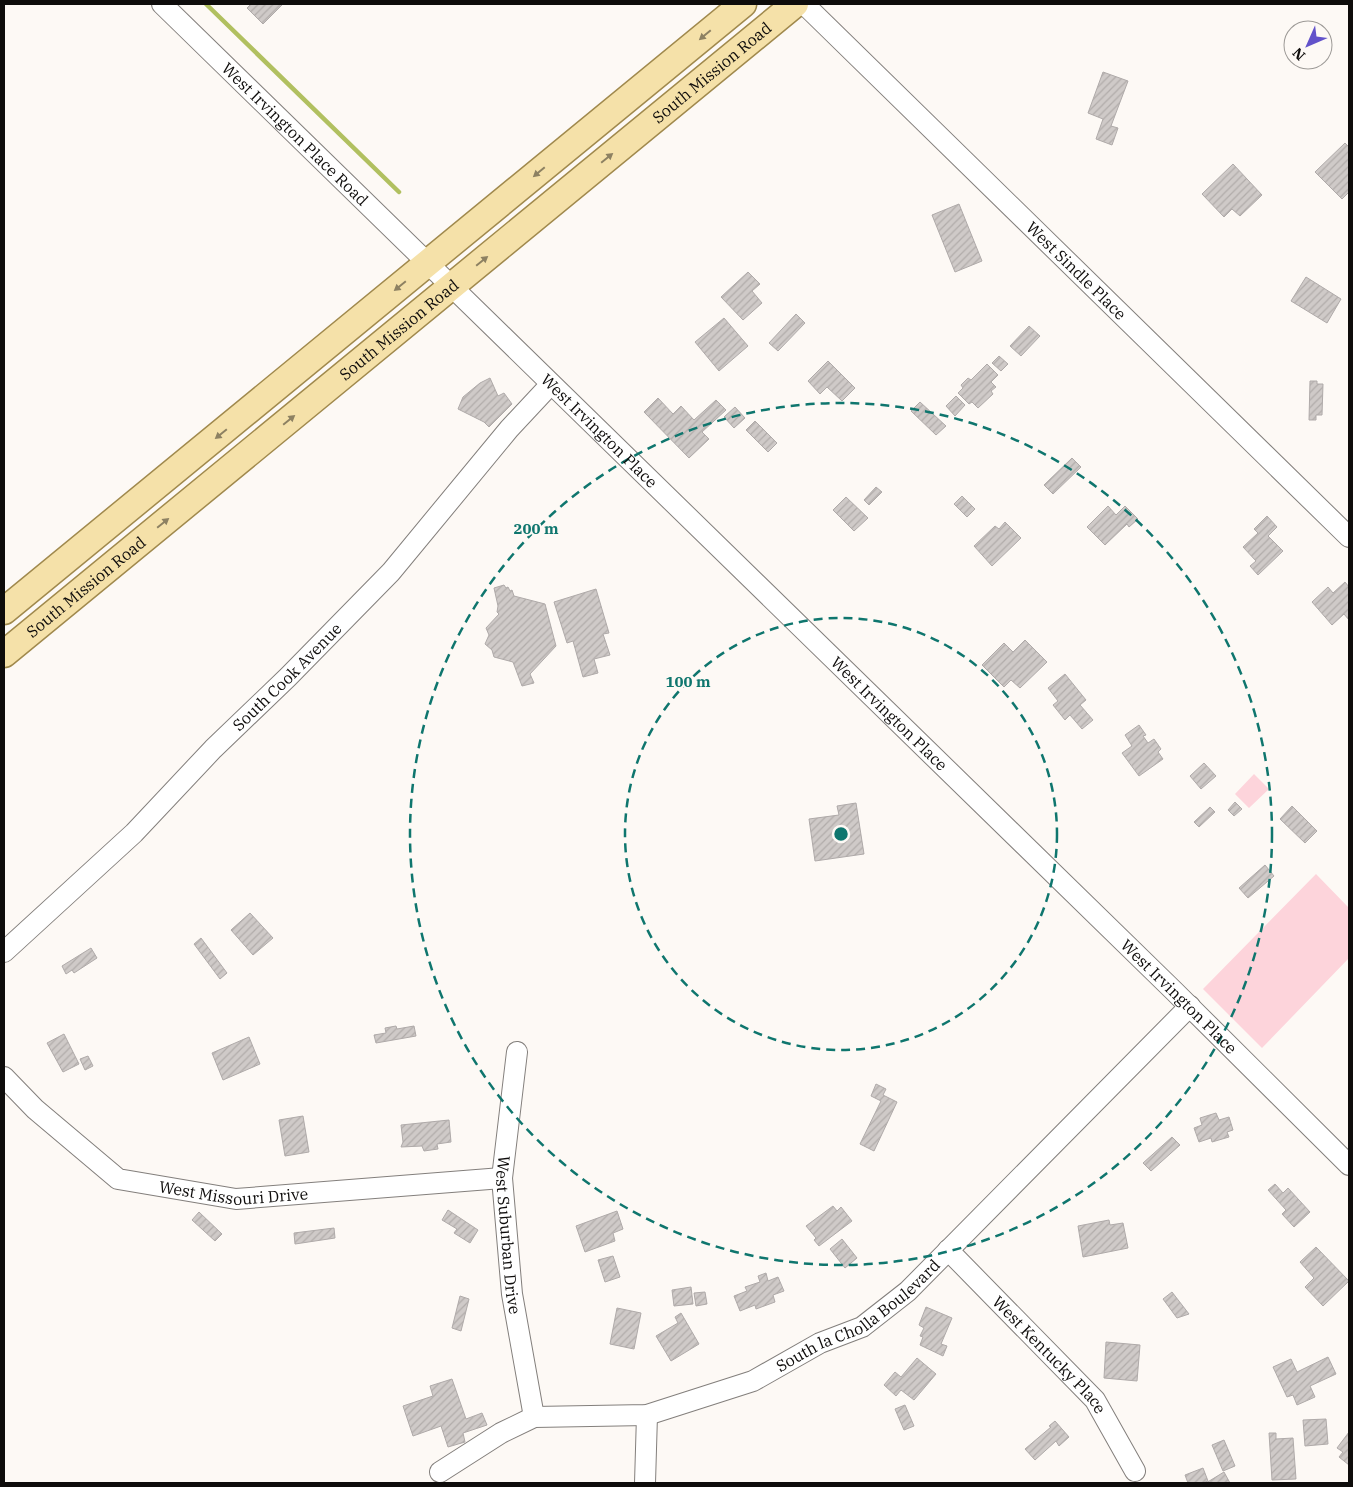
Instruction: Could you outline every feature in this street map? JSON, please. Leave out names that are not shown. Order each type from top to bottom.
[{"type":"main road","name":"South Mission Road","points":[[4,611],[743,4]]},
{"type":"main road","name":"South Mission Road","points":[[4,654],[795,4]]},
{"type":"main road","points":[[50,573],[69,600]]},
{"type":"street","name":"West Irvington Place Road","points":[[162,4],[428,263]]},
{"type":"street","name":"West Sindle Place","points":[[804,4],[1349,537]]},
{"type":"street","name":"West Irvington Place","points":[[428,263],[1190,1006],[1349,1165]]},
{"type":"street","name":"South Cook Avenue","points":[[4,952],[134,833],[213,750],[384,579],[509,430],[551,384]]},
{"type":"street","name":"South la Cholla Boulevard","points":[[440,1472],[501,1433],[534,1417],[647,1415],[753,1381],[820,1343],[862,1327],[908,1291],[1190,1006]]},
{"type":"street","name":"West Suburban Drive","points":[[517,1052],[502,1178],[512,1294],[534,1417]]},
{"type":"street","name":"West Missouri Drive","points":[[4,1077],[35,1109],[118,1179],[236,1199],[502,1178]]},
{"type":"street","name":"West Kentucky Place","points":[[948,1250],[1095,1400],[1135,1471]]},
{"type":"street","points":[[645,1483],[647,1415]]},
{"type":"shaded area","points":[[1254,774],[1269,789],[1249,808],[1235,794]]},
{"type":"shaded area","points":[[1316,874],[1349,908],[1349,958],[1262,1048],[1203,989]]},
{"type":"building","points":[[251,4],[283,4],[263,24],[247,8]]},
{"type":"building","points":[[1103,72],[1128,81],[1111,126],[1118,128],[1112,145],[1096,139],[1103,119],[1088,113]]},
{"type":"building","points":[[1345,143],[1349,147],[1349,192],[1342,199],[1315,172]]},
{"type":"building","points":[[1233,164],[1262,195],[1240,216],[1232,209],[1224,217],[1202,194]]},
{"type":"building","points":[[959,204],[982,261],[955,272],[932,215]]},
{"type":"building","points":[[748,272],[760,284],[752,291],[762,303],[743,320],[721,297]]},
{"type":"building","points":[[1306,277],[1341,299],[1327,323],[1291,301]]},
{"type":"building","points":[[796,314],[805,323],[778,351],[769,343]]},
{"type":"building","points":[[724,318],[748,346],[719,371],[695,342]]},
{"type":"building","points":[[1029,326],[1040,336],[1021,356],[1010,346]]},
{"type":"building","points":[[999,356],[1008,364],[1001,371],[992,363]]},
{"type":"building","points":[[828,361],[855,388],[842,401],[827,387],[820,394],[808,381]]},
{"type":"building","points":[[987,364],[998,375],[991,382],[996,387],[991,391],[993,394],[978,408],[972,402],[969,404],[958,393],[963,388],[961,385],[968,378],[971,380]]},
{"type":"building","points":[[490,378],[498,396],[504,393],[512,404],[489,427],[484,422],[458,409],[463,397],[480,383]]},
{"type":"building","points":[[1310,381],[1317,381],[1317,384],[1323,384],[1322,415],[1316,415],[1316,420],[1309,420]]},
{"type":"building","points":[[956,396],[965,405],[955,416],[946,406]]},
{"type":"building","points":[[658,398],[673,414],[681,406],[694,420],[716,400],[726,410],[702,432],[709,439],[689,458],[644,412]]},
{"type":"building","points":[[920,402],[946,426],[936,435],[911,411]]},
{"type":"building","points":[[735,407],[745,418],[734,428],[724,417]]},
{"type":"building","points":[[755,421],[777,443],[768,452],[746,430]]},
{"type":"building","points":[[1072,458],[1081,467],[1053,494],[1044,485]]},
{"type":"building","points":[[876,487],[882,492],[869,505],[864,500]]},
{"type":"building","points":[[962,496],[975,509],[967,517],[954,504]]},
{"type":"building","points":[[846,497],[868,518],[854,531],[833,510]]},
{"type":"building","points":[[1108,506],[1116,515],[1125,506],[1138,519],[1129,527],[1127,524],[1105,545],[1087,527]]},
{"type":"building","points":[[1267,516],[1277,527],[1268,536],[1283,551],[1258,575],[1250,566],[1256,561],[1243,547],[1258,533],[1254,529]]},
{"type":"building","points":[[1005,522],[1021,538],[992,566],[974,546],[995,526],[999,529]]},
{"type":"building","points":[[1345,582],[1349,587],[1349,620],[1344,614],[1332,625],[1312,602],[1328,587],[1333,593]]},
{"type":"building","points":[[504,585],[510,591],[512,590],[514,596],[545,604],[556,646],[530,674],[534,683],[522,686],[513,662],[494,657],[492,650],[485,644],[489,635],[486,628],[499,614],[497,612],[498,606],[494,588]]},
{"type":"building","points":[[596,589],[609,633],[603,634],[610,655],[594,659],[598,673],[583,677],[573,641],[567,643],[554,602]]},
{"type":"building","points":[[1025,640],[1047,662],[1020,688],[1011,680],[1004,687],[982,665],[1004,643],[1013,652]]},
{"type":"building","points":[[1065,674],[1086,700],[1080,705],[1093,720],[1082,729],[1070,715],[1065,720],[1053,705],[1058,701],[1048,688]]},
{"type":"building","points":[[1139,725],[1146,735],[1143,736],[1148,743],[1154,739],[1161,749],[1158,752],[1163,759],[1139,776],[1122,753],[1132,746],[1125,735]]},
{"type":"building","points":[[1204,763],[1216,776],[1201,789],[1190,776]]},
{"type":"building","points":[[1235,802],[1242,809],[1234,816],[1228,810]]},
{"type":"building","points":[[856,803],[864,854],[815,861],[809,819],[839,815],[837,806]]},
{"type":"building","points":[[1292,806],[1317,831],[1305,843],[1280,819]]},
{"type":"building","points":[[1210,807],[1215,812],[1199,827],[1194,822]]},
{"type":"building","points":[[1265,865],[1274,876],[1248,898],[1239,888]]},
{"type":"building","points":[[250,913],[273,938],[253,955],[231,930]]},
{"type":"building","points":[[201,938],[227,973],[220,979],[194,944]]},
{"type":"building","points":[[91,948],[97,958],[74,973],[72,970],[66,974],[62,966]]},
{"type":"building","points":[[396,1026],[397,1029],[414,1026],[416,1036],[376,1043],[374,1035],[386,1033],[385,1028]]},
{"type":"building","points":[[64,1034],[79,1064],[63,1072],[47,1043]]},
{"type":"building","points":[[249,1037],[260,1064],[223,1080],[212,1053]]},
{"type":"building","points":[[88,1056],[93,1066],[85,1070],[80,1059]]},
{"type":"building","points":[[876,1084],[886,1089],[883,1095],[897,1102],[874,1151],[860,1144],[881,1101],[871,1096]]},
{"type":"building","points":[[1216,1113],[1219,1120],[1229,1117],[1233,1130],[1227,1132],[1229,1137],[1212,1142],[1211,1138],[1199,1142],[1194,1128],[1202,1125],[1200,1118]]},
{"type":"building","points":[[303,1116],[309,1152],[285,1156],[279,1120]]},
{"type":"building","points":[[449,1120],[451,1142],[437,1144],[438,1149],[424,1151],[422,1146],[401,1147],[403,1142],[401,1125]]},
{"type":"building","points":[[1172,1137],[1180,1145],[1151,1171],[1143,1163]]},
{"type":"building","points":[[1275,1184],[1283,1193],[1288,1188],[1310,1212],[1294,1227],[1282,1214],[1286,1210],[1268,1190]]},
{"type":"building","points":[[833,1206],[837,1211],[841,1207],[852,1221],[819,1246],[814,1240],[816,1238],[806,1226]]},
{"type":"building","points":[[448,1210],[478,1230],[470,1243],[454,1233],[457,1229],[442,1220]]},
{"type":"building","points":[[617,1211],[623,1229],[613,1233],[615,1241],[585,1252],[576,1226]]},
{"type":"building","points":[[199,1212],[222,1234],[215,1241],[192,1220]]},
{"type":"building","points":[[1109,1220],[1110,1225],[1123,1223],[1128,1248],[1083,1257],[1078,1226]]},
{"type":"building","points":[[334,1228],[335,1238],[295,1244],[294,1233]]},
{"type":"building","points":[[842,1239],[857,1258],[845,1268],[830,1249]]},
{"type":"building","points":[[1316,1247],[1349,1281],[1323,1306],[1305,1287],[1314,1278],[1300,1262]]},
{"type":"building","points":[[613,1256],[620,1277],[605,1282],[598,1260]]},
{"type":"building","points":[[766,1273],[768,1281],[778,1277],[784,1291],[773,1295],[775,1302],[756,1309],[755,1305],[740,1311],[734,1296],[747,1291],[745,1287],[760,1282],[758,1276]]},
{"type":"building","points":[[691,1287],[693,1304],[674,1306],[672,1290]]},
{"type":"building","points":[[705,1292],[707,1304],[696,1306],[694,1293]]},
{"type":"building","points":[[1172,1292],[1189,1314],[1177,1318],[1163,1299]]},
{"type":"building","points":[[460,1296],[469,1299],[461,1331],[452,1328]]},
{"type":"building","points":[[926,1307],[952,1318],[941,1344],[947,1346],[943,1356],[920,1345],[923,1337],[920,1336],[924,1328],[919,1325]]},
{"type":"building","points":[[617,1308],[641,1313],[634,1349],[610,1344]]},
{"type":"building","points":[[681,1313],[699,1344],[671,1361],[656,1336],[678,1323],[675,1317]]},
{"type":"building","points":[[1106,1342],[1140,1345],[1137,1381],[1104,1378]]},
{"type":"building","points":[[1328,1357],[1336,1374],[1310,1386],[1315,1397],[1297,1405],[1293,1395],[1287,1397],[1273,1367],[1291,1359],[1297,1372]]},
{"type":"building","points":[[917,1358],[936,1374],[914,1400],[901,1390],[896,1396],[884,1385],[895,1372],[901,1377]]},
{"type":"building","points":[[452,1379],[466,1419],[482,1413],[487,1425],[463,1433],[465,1442],[448,1447],[441,1426],[413,1436],[403,1406],[433,1396],[430,1386]]},
{"type":"building","points":[[905,1405],[914,1426],[904,1430],[895,1409]]},
{"type":"building","points":[[1326,1419],[1328,1444],[1305,1446],[1303,1420]]},
{"type":"building","points":[[1055,1421],[1069,1437],[1059,1446],[1056,1441],[1035,1460],[1025,1449],[1051,1427],[1049,1426]]},
{"type":"building","points":[[1349,1432],[1349,1465],[1339,1457],[1343,1452],[1337,1448]]},
{"type":"building","points":[[1269,1433],[1276,1433],[1276,1439],[1293,1438],[1296,1479],[1272,1480]]},
{"type":"building","points":[[1224,1440],[1235,1466],[1223,1471],[1212,1445]]},
{"type":"building","points":[[1203,1468],[1208,1481],[1188,1483],[1185,1475]]},
{"type":"building","points":[[1224,1472],[1230,1483],[1206,1483]]},
{"type":"waterway","points":[[206,4],[399,192]]}]
